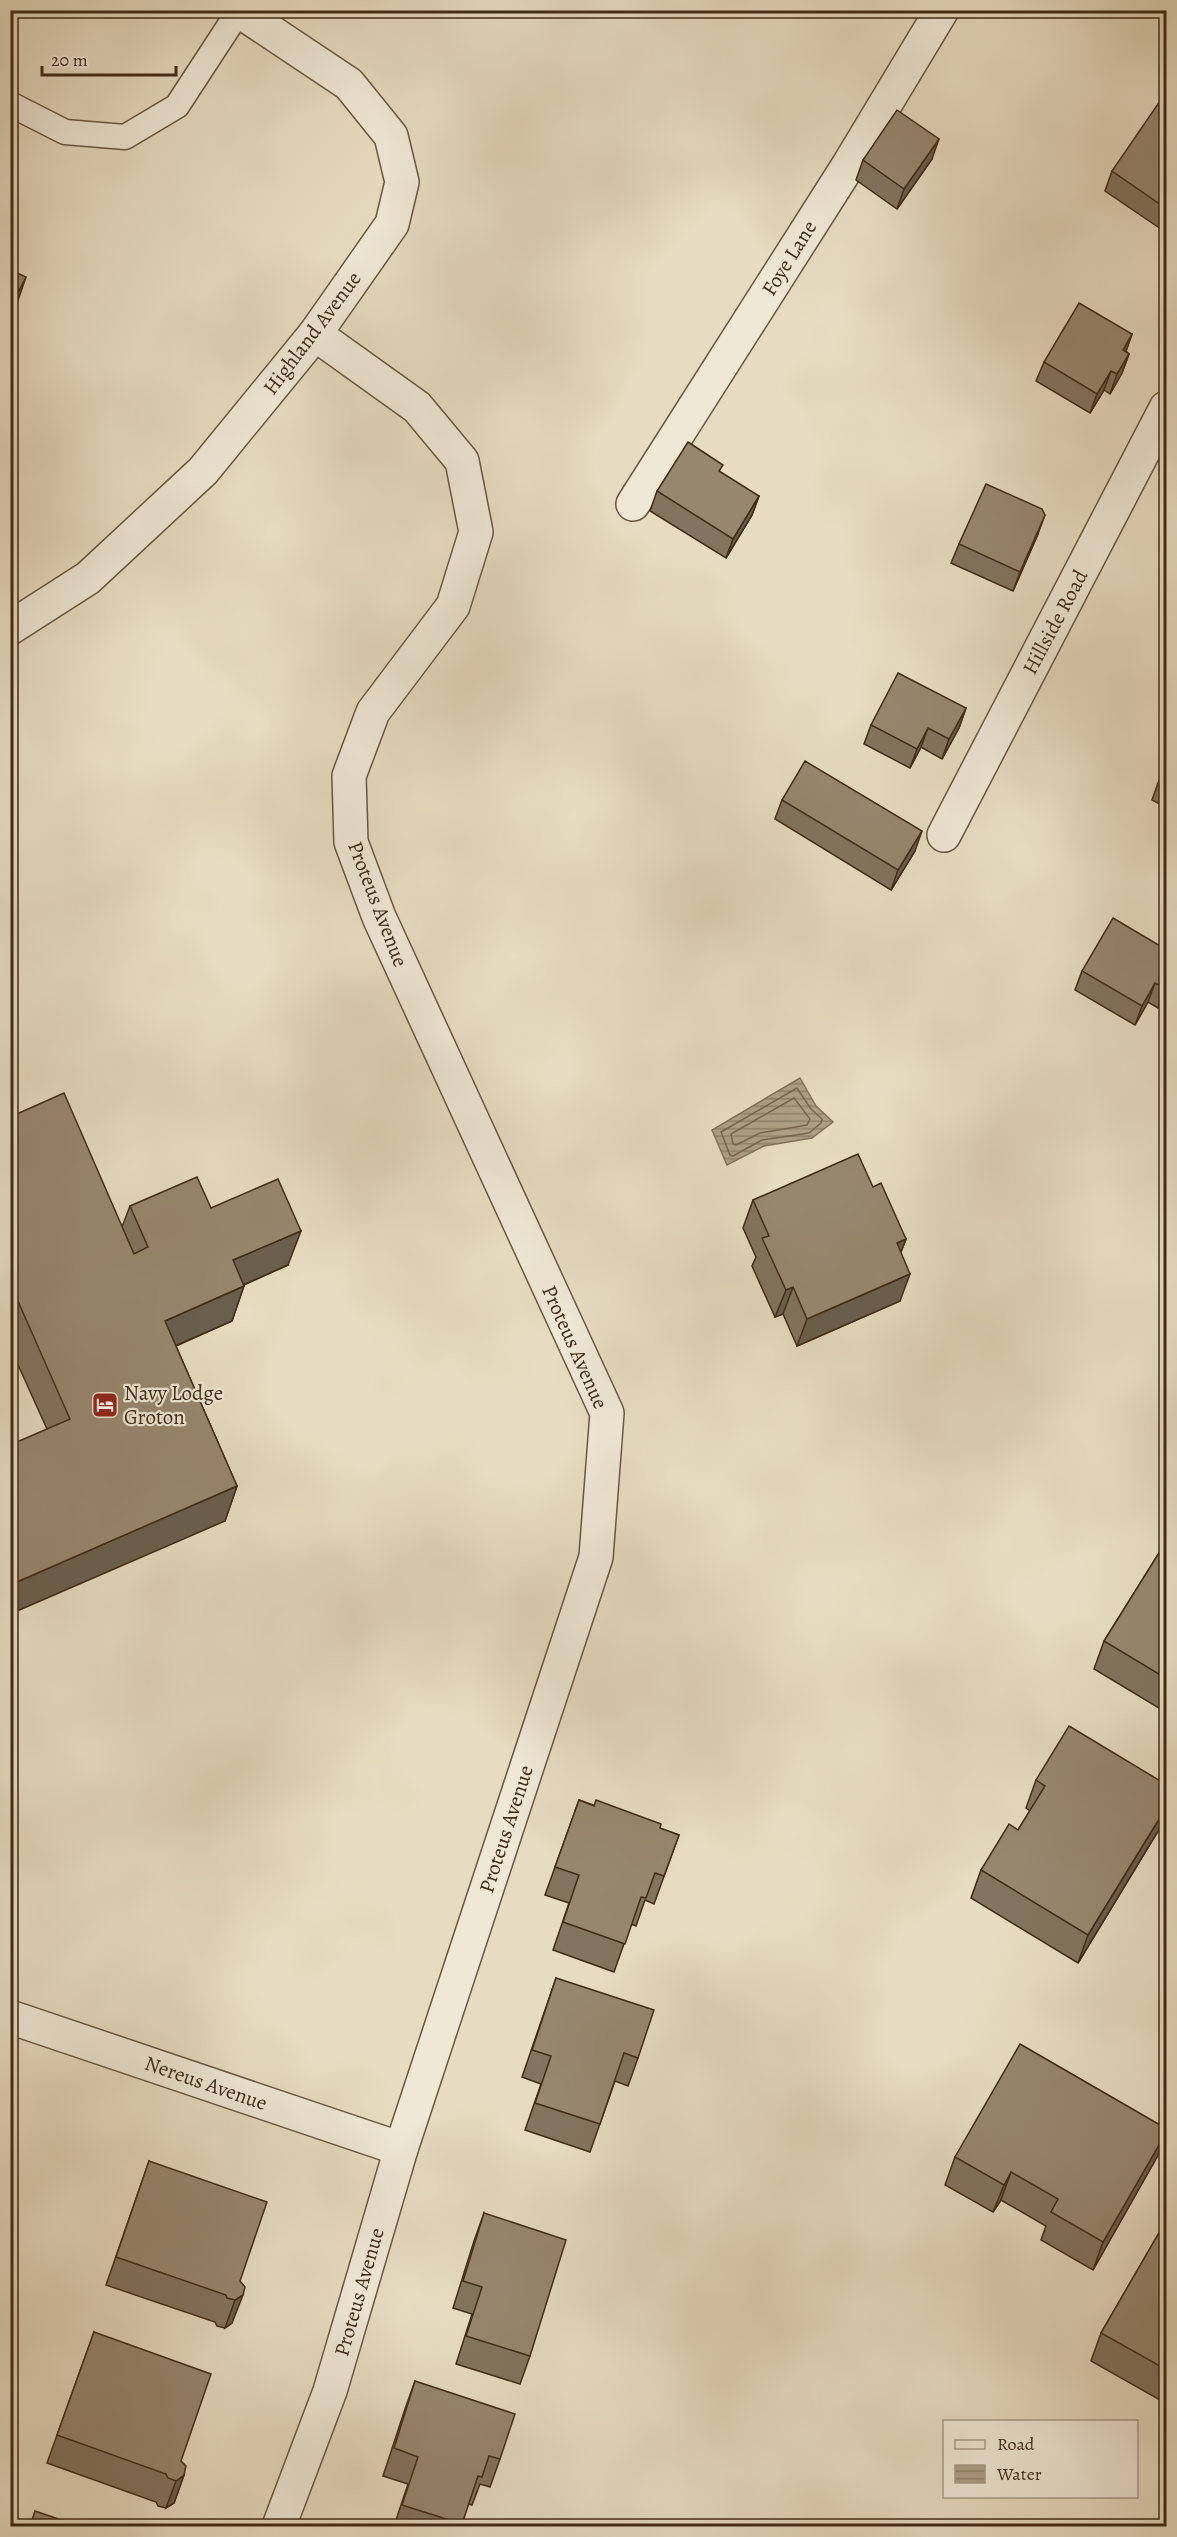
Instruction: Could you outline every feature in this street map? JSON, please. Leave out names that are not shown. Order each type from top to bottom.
[{"type":"street","name":"Foye Lane","points":[[633,504],[848,166],[942,10]]},
{"type":"street","name":"Highland Avenue","points":[[10,628],[88,578],[203,471],[315,334],[393,224],[402,182],[391,136],[349,84],[239,11]]},
{"type":"street","name":"Proteus Avenue","points":[[279,2526],[330,2391],[401,2149],[596,1557],[607,1413],[379,917],[351,842],[349,776],[372,712],[453,606],[476,532],[462,461],[417,407],[315,334]]},
{"type":"street","name":"Hillside Road","points":[[944,835],[1167,408]]},
{"type":"street","name":"Nereus Avenue","points":[[10,2017],[401,2149]]},
{"type":"lane","points":[[10,104],[65,132],[125,137],[177,106],[239,11]]},
{"type":"water","points":[[800,1078],[816,1106],[833,1122],[812,1138],[764,1146],[727,1165],[712,1130]]},
{"type":"building","points":[[1160,101],[1167,106],[1167,209],[1112,171]]},
{"type":"building","points":[[897,110],[939,139],[904,189],[863,160]]},
{"type":"building","points":[[10,263],[15,265],[13,271],[26,277],[10,308]]},
{"type":"building","points":[[1079,303],[1132,334],[1123,350],[1129,354],[1117,374],[1111,371],[1097,394],[1044,362]]},
{"type":"building","points":[[688,442],[723,465],[719,471],[759,496],[733,539],[657,491]]},
{"type":"building","points":[[986,484],[1042,509],[1045,515],[1020,572],[959,544]]},
{"type":"building","points":[[898,673],[966,708],[949,739],[928,728],[917,749],[871,725]]},
{"type":"building","points":[[805,761],[922,831],[898,870],[782,800]]},
{"type":"building","points":[[1167,768],[1167,784],[1159,780]]},
{"type":"building","points":[[1113,918],[1167,950],[1167,986],[1165,988],[1155,983],[1142,1006],[1082,971]]},
{"type":"building","name":"Navy Lodge Groton","points":[[64,1093],[134,1254],[148,1247],[130,1206],[197,1177],[211,1208],[278,1179],[301,1231],[233,1260],[244,1286],[165,1321],[237,1486],[10,1585],[10,1445],[70,1419],[10,1283],[10,1117]]},
{"type":"building","points":[[858,1154],[873,1187],[881,1183],[906,1239],[897,1243],[910,1274],[807,1319],[793,1287],[786,1290],[762,1238],[769,1236],[753,1200]]},
{"type":"building","points":[[1167,1540],[1167,1679],[1104,1641]]},
{"type":"building","points":[[1069,1726],[1167,1785],[1167,1806],[1088,1935],[981,1870],[1009,1824],[1018,1830],[1045,1786],[1036,1780]]},
{"type":"building","points":[[579,1800],[594,1806],[596,1800],[661,1824],[660,1828],[679,1835],[664,1876],[655,1873],[646,1898],[641,1897],[625,1944],[563,1922],[579,1875],[555,1867]]},
{"type":"building","points":[[556,1978],[654,2010],[638,2058],[624,2053],[600,2124],[535,2103],[551,2056],[532,2050]]},
{"type":"building","points":[[1020,2044],[1167,2129],[1103,2242],[1051,2212],[1058,2199],[1011,2172],[1004,2185],[955,2157]]},
{"type":"building","points":[[149,2161],[267,2202],[240,2281],[245,2287],[243,2295],[235,2300],[227,2298],[226,2295],[116,2257]]},
{"type":"building","points":[[484,2213],[566,2240],[530,2356],[466,2336],[482,2287],[463,2281]]},
{"type":"building","points":[[1167,2219],[1167,2370],[1101,2333]]},
{"type":"building","points":[[94,2332],[211,2374],[181,2461],[186,2466],[184,2475],[176,2481],[168,2478],[166,2474],[57,2435]]},
{"type":"building","points":[[415,2381],[515,2414],[500,2459],[489,2456],[482,2477],[478,2476],[462,2524],[402,2505],[418,2457],[394,2448]]},
{"type":"building","points":[[35,2511],[79,2526],[30,2526]]},
{"type":"place","name":"Navy Lodge Groton","points":[[105,1405]]}]
